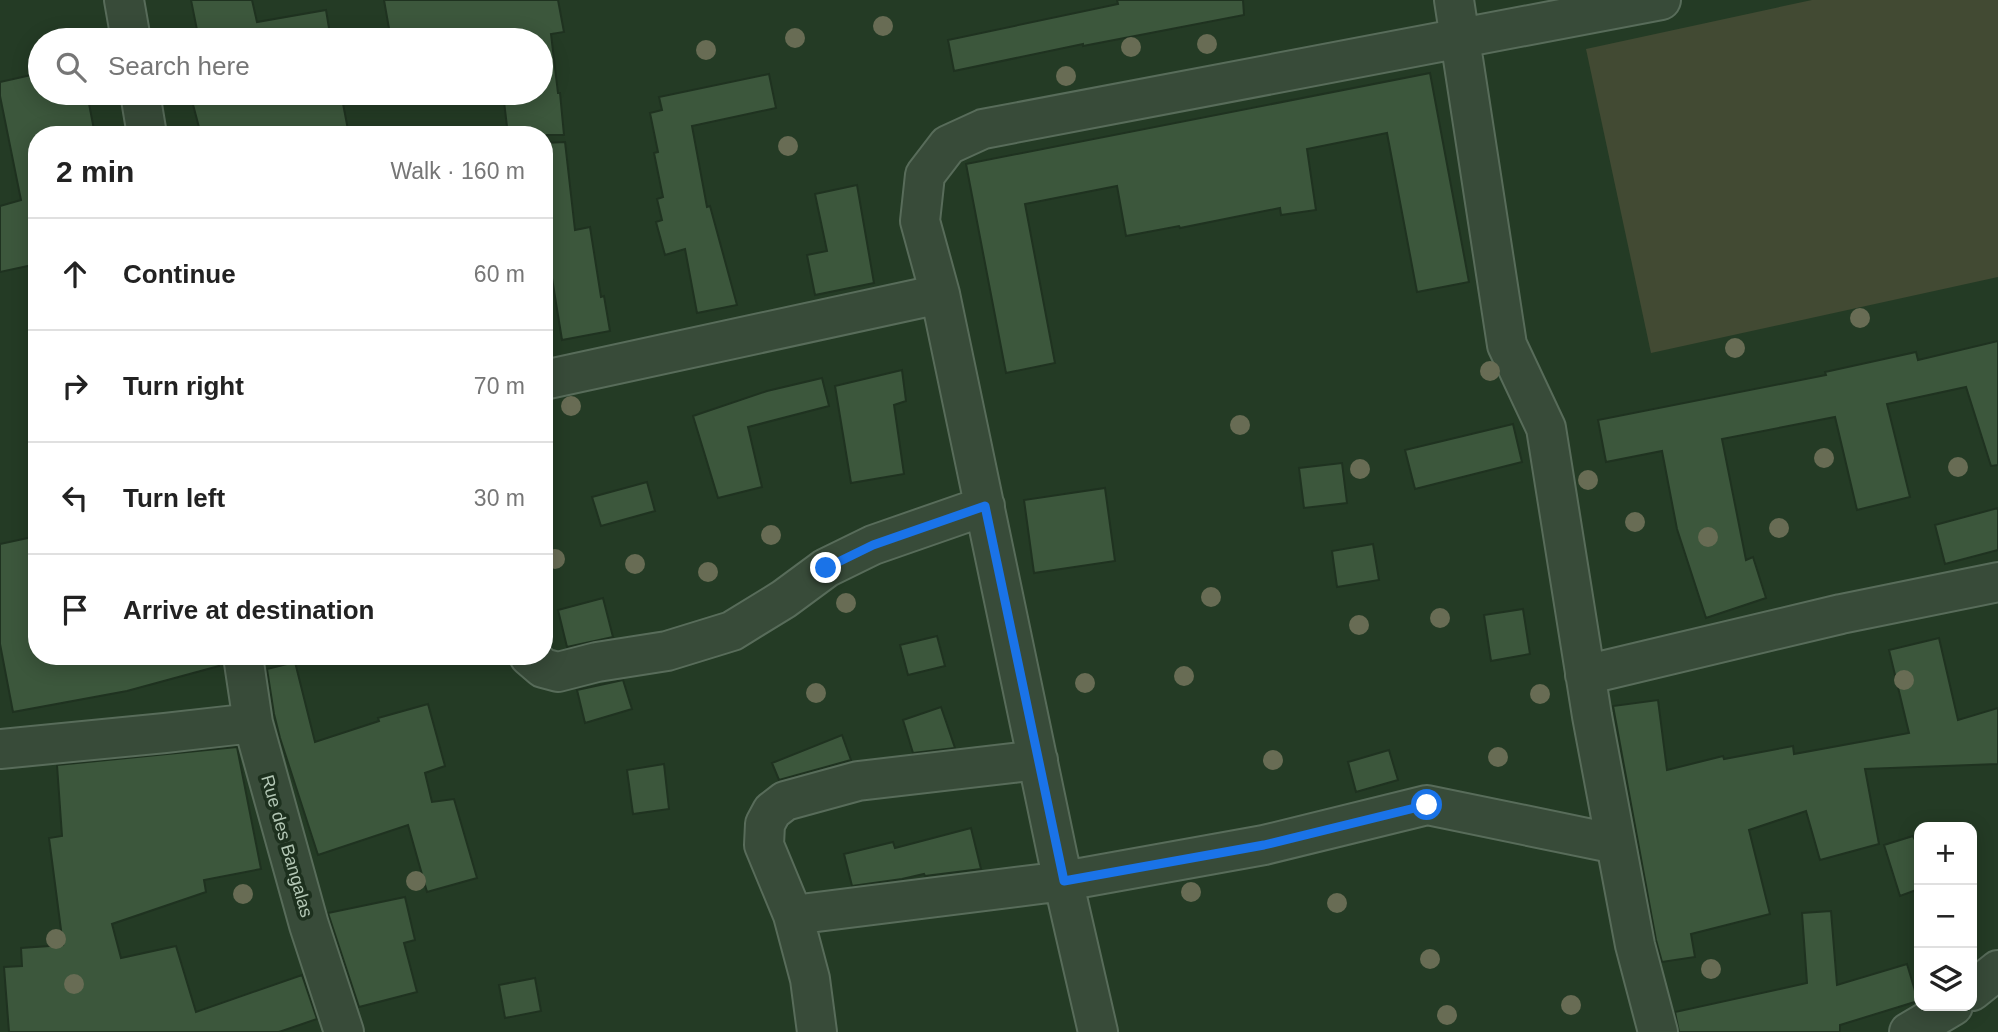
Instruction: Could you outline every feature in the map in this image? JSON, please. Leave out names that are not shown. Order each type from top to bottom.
[{"type":"street","points":[[124,0],[129,28]]},
{"type":"street","points":[[1454,0],[1507,345],[1546,428],[1585,675],[1616,844],[1635,945],[1658,1032]]},
{"type":"street","points":[[1098,1032],[940,294],[919,221],[925,175],[948,145],[983,129],[1661,0]]},
{"type":"street","points":[[142,105],[146,126]]},
{"type":"street","points":[[553,378],[940,294]]},
{"type":"street","points":[[540,665],[558,671],[667,651],[732,631],[784,599],[826,568],[861,551],[985,506]]},
{"type":"street","points":[[1585,675],[1841,614],[1998,582]]},
{"type":"street","name":"Rue des Bangalas","points":[[244,665],[253,723],[309,925],[344,1032]]},
{"type":"street","points":[[0,749],[253,723]]},
{"type":"street","points":[[817,1032],[810,979],[793,915],[764,845],[765,824],[772,810],[785,801],[858,781],[1038,760]]},
{"type":"street","points":[[793,915],[1064,881],[1264,845],[1427,805],[1616,844]]},
{"type":"street","points":[[1977,987],[1998,970]]},
{"type":"street","points":[[1909,1032],[1945,1011]]},
{"type":"green space","points":[[1812,0],[1998,0],[1998,277],[1651,353],[1586,49]]},
{"type":"building","points":[[191,0],[252,0],[257,22],[326,10],[329,28],[197,28]]},
{"type":"building","points":[[384,0],[558,0],[564,32],[553,34],[553,28],[389,28]]},
{"type":"building","points":[[1117,0],[1243,0],[1244,15],[954,71],[948,40],[1118,4]]},
{"type":"building","points":[[553,51],[564,135],[553,135],[553,126],[507,126],[504,105],[553,105]]},
{"type":"building","points":[[1430,73],[1469,282],[1417,292],[1387,133],[1307,149],[1316,210],[1281,215],[1280,208],[1126,236],[1117,186],[1025,204],[1055,363],[1006,373],[966,164]]},
{"type":"building","points":[[769,74],[776,108],[692,126],[707,207],[710,206],[737,305],[697,313],[685,249],[665,255],[656,222],[662,220],[657,199],[663,197],[654,153],[658,152],[650,113],[662,110],[659,97]]},
{"type":"building","points":[[28,76],[28,105],[89,105],[93,126],[28,126],[28,266],[0,272],[0,206],[21,200],[0,96],[0,82]]},
{"type":"building","points":[[193,105],[343,105],[347,126],[199,126]]},
{"type":"building","points":[[565,142],[575,230],[590,227],[601,297],[604,296],[610,331],[562,340],[553,284],[553,143]]},
{"type":"building","points":[[857,185],[874,283],[815,295],[807,255],[827,251],[815,194]]},
{"type":"building","points":[[1998,341],[1998,465],[1991,466],[1966,387],[1887,404],[1910,497],[1857,510],[1835,417],[1722,439],[1746,560],[1753,557],[1766,598],[1706,618],[1677,529],[1662,451],[1606,462],[1598,420],[1826,375],[1825,372],[1916,352],[1918,360]]},
{"type":"building","points":[[902,370],[906,401],[894,405],[904,474],[851,483],[835,386]]},
{"type":"building","points":[[822,378],[829,406],[748,427],[762,487],[718,498],[693,416],[767,391]]},
{"type":"building","points":[[1513,424],[1522,462],[1415,489],[1405,450]]},
{"type":"building","points":[[1342,463],[1347,503],[1304,508],[1299,468]]},
{"type":"building","points":[[647,482],[655,511],[601,526],[592,497]]},
{"type":"building","points":[[1105,488],[1115,561],[1034,573],[1024,500]]},
{"type":"building","points":[[1998,508],[1998,550],[1945,564],[1935,525]]},
{"type":"building","points":[[28,538],[28,665],[219,666],[127,691],[13,712],[0,644],[0,544]]},
{"type":"building","points":[[1373,544],[1379,580],[1337,587],[1332,551]]},
{"type":"building","points":[[603,598],[613,637],[567,647],[558,610]]},
{"type":"building","points":[[1523,609],[1530,654],[1491,661],[1484,615]]},
{"type":"building","points":[[937,636],[945,666],[908,675],[900,645]]},
{"type":"building","points":[[1939,638],[1958,720],[1998,708],[1998,764],[1865,769],[1879,844],[1820,860],[1806,811],[1749,830],[1770,914],[1691,934],[1695,957],[1662,962],[1613,706],[1658,700],[1667,770],[1723,756],[1724,759],[1793,746],[1794,754],[1909,733],[1889,650]]},
{"type":"building","points":[[296,665],[315,742],[379,721],[378,718],[428,704],[445,766],[425,773],[432,802],[454,799],[477,878],[427,892],[408,825],[318,855],[280,738],[267,669]]},
{"type":"building","points":[[623,680],[632,709],[585,723],[577,690]]},
{"type":"building","points":[[941,707],[955,748],[913,753],[903,720]]},
{"type":"building","points":[[842,735],[851,760],[779,780],[772,763]]},
{"type":"building","points":[[237,747],[261,869],[204,880],[206,892],[112,924],[121,958],[176,946],[196,1012],[302,975],[317,1019],[279,1032],[9,1032],[4,967],[22,966],[21,948],[63,945],[49,838],[62,836],[57,765]]},
{"type":"building","points":[[1389,750],[1398,780],[1356,792],[1348,762]]},
{"type":"building","points":[[664,764],[669,809],[633,814],[627,770]]},
{"type":"building","points":[[971,828],[981,869],[924,874],[852,886],[844,854],[893,842],[895,848]]},
{"type":"building","points":[[1913,836],[1914,891],[1900,896],[1884,845]]},
{"type":"building","points":[[405,897],[415,940],[404,943],[417,992],[359,1007],[328,913]]},
{"type":"building","points":[[1831,911],[1837,985],[1907,964],[1914,988],[1914,1002],[1840,1025],[1840,1032],[1679,1032],[1675,1012],[1807,983],[1802,913]]},
{"type":"building","points":[[535,978],[541,1011],[505,1018],[499,985]]},
{"type":"route","points":[[826,568],[873,545],[985,506],[1064,881],[1264,845],[1427,805]]}]
